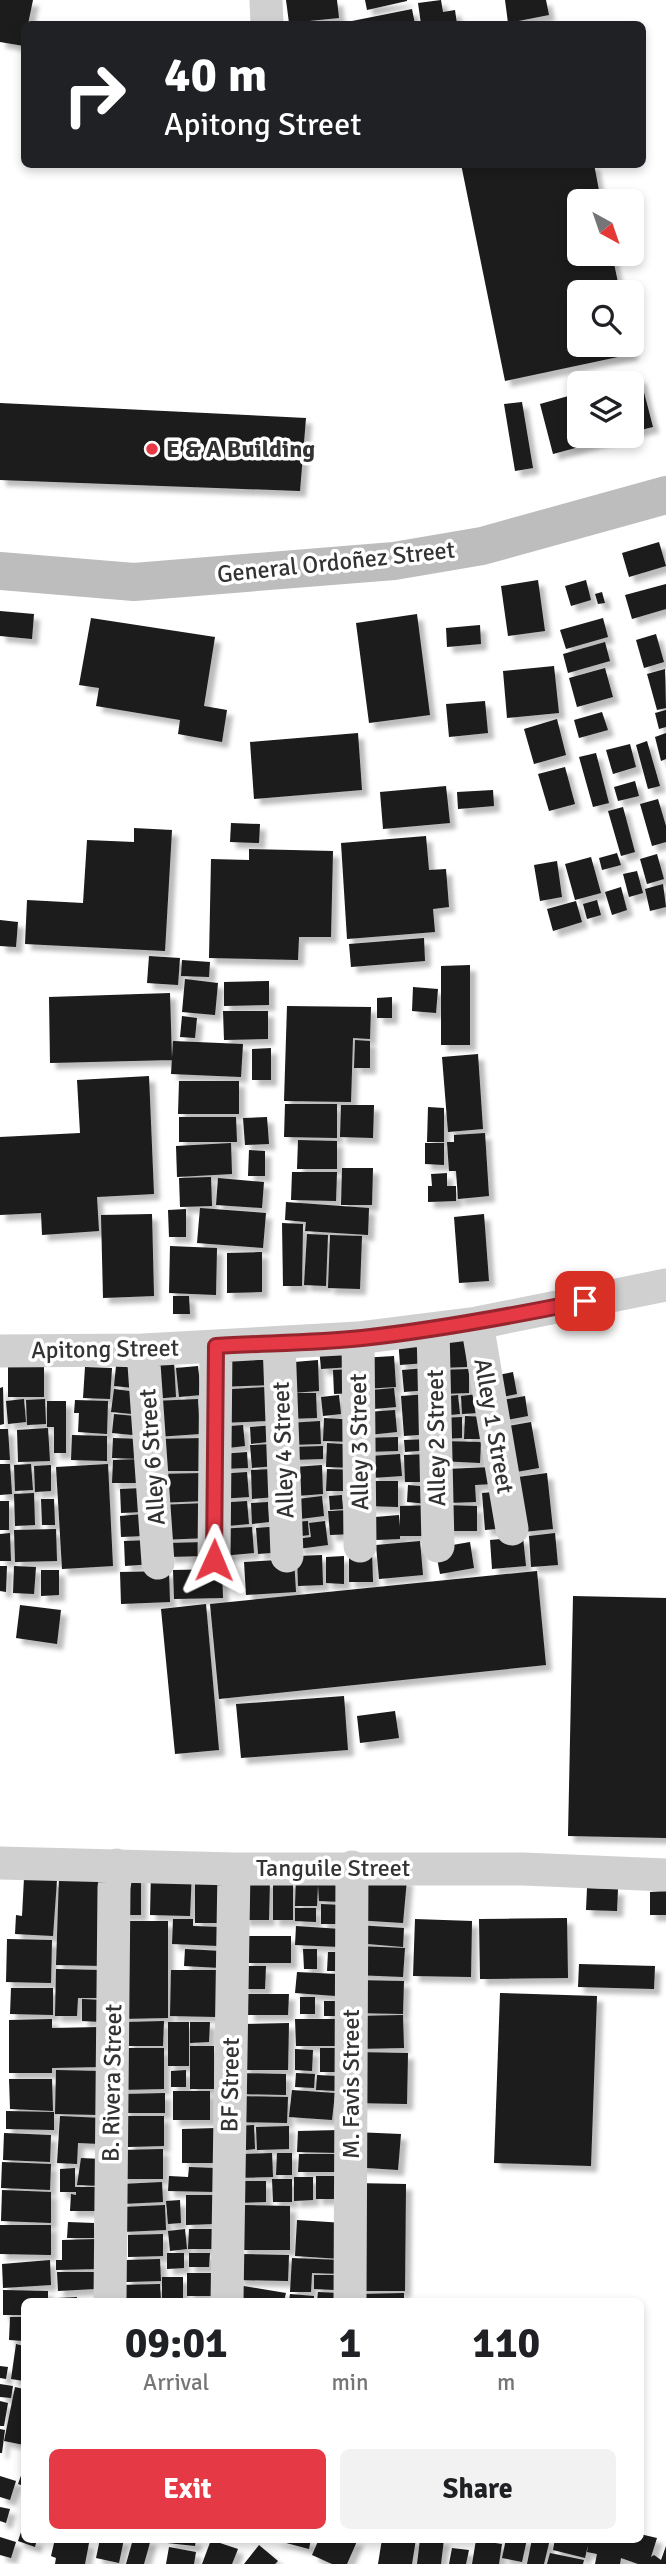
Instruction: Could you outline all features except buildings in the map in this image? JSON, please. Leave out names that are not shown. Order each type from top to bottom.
[{"type":"main road","name":"General Ordoñez Street","points":[[0,571],[134,582],[394,561],[482,546],[666,495]]},
{"type":"street","points":[[266,0],[267,21]]},
{"type":"street","name":"Apitong Street","points":[[0,1351],[144,1350],[358,1338],[477,1323],[666,1285]]},
{"type":"street","name":"Alley 1 Street","points":[[477,1323],[512,1529]]},
{"type":"street","name":"Alley 2 Street","points":[[433,1329],[438,1546]]},
{"type":"street","name":"Alley 3 Street","points":[[358,1338],[360,1546]]},
{"type":"street","name":"Alley 4 Street","points":[[279,1343],[287,1556]]},
{"type":"street","points":[[214,1560],[216,1346]]},
{"type":"street","name":"Alley 6 Street","points":[[144,1350],[158,1563]]},
{"type":"street","name":"Tanguile Street","points":[[0,1863],[234,1869],[523,1868],[666,1875]]},
{"type":"street","name":"B. Rivera Street","points":[[110,2298],[114,1888],[117,1865]]},
{"type":"street","name":"M. Favis Street","points":[[351,2298],[352,1867]]},
{"type":"street","name":"BF Street","points":[[227,2298],[234,1869]]},
{"type":"place","name":"E & A Building","points":[[152,449]]},
{"type":"route","points":[[214,1560],[216,1346],[358,1338],[408,1332],[477,1323],[585,1301]]}]
